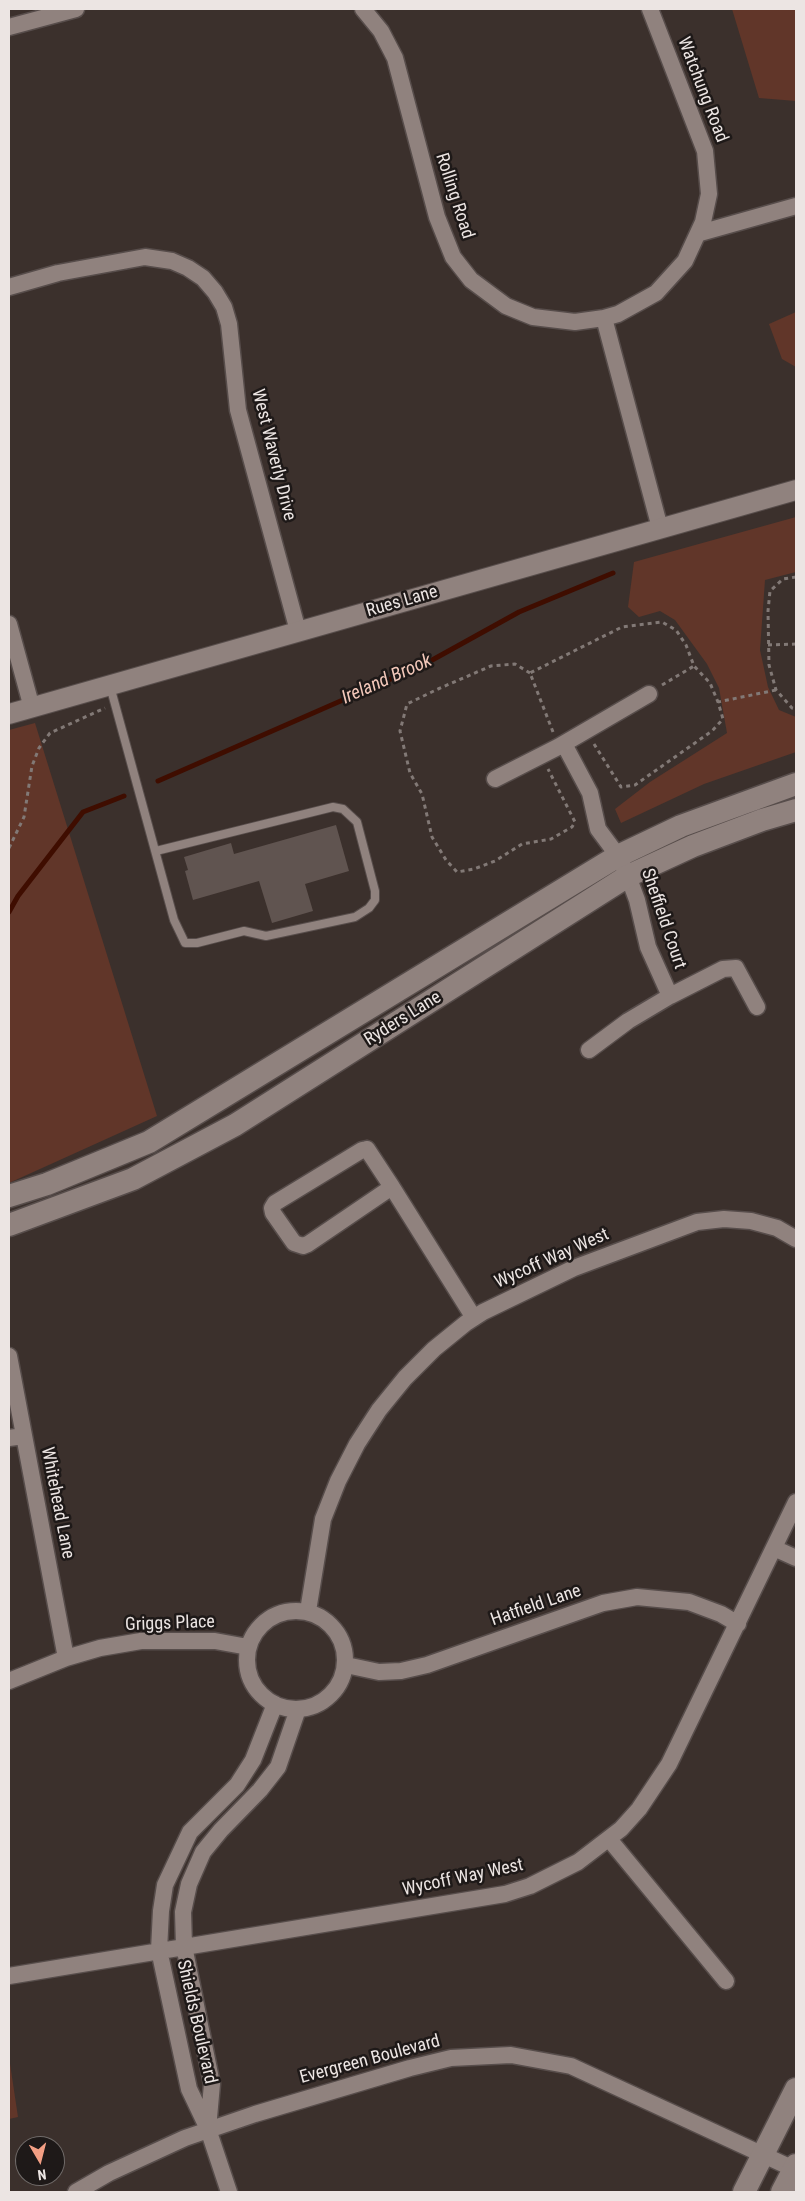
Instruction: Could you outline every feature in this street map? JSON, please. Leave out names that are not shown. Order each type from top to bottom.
[{"type":"main road","name":"Ryders Lane","points":[[9,1196],[48,1184],[149,1142],[618,856],[681,826],[796,784]]},
{"type":"main road","name":"Ryders Lane","points":[[9,1225],[133,1179],[235,1125],[628,876],[693,846],[762,820],[796,810]]},
{"type":"main road","points":[[744,2192],[796,2089]]},
{"type":"main road","points":[[782,2192],[796,2168]]},
{"type":"street","points":[[9,27],[76,9]]},
{"type":"street","name":"Rolling Road","points":[[363,9],[381,30],[395,58],[441,231],[462,269],[493,298],[532,317],[561,322],[604,318]]},
{"type":"street","name":"Watchung Road","points":[[604,318],[644,301],[667,284],[685,261],[700,233],[709,194],[705,151],[650,9]]},
{"type":"street","points":[[700,233],[796,206]]},
{"type":"street","name":"West Waverly Drive","points":[[12,286],[58,273],[145,257],[172,261],[188,268],[203,278],[215,292],[224,307],[230,324],[238,410],[298,631]]},
{"type":"street","points":[[604,318],[660,528]]},
{"type":"street","name":"Rues Lane","points":[[9,714],[796,490]]},
{"type":"street","points":[[9,624],[32,708]]},
{"type":"street","points":[[495,779],[561,746],[649,694]]},
{"type":"street","name":"Sheffield Court","points":[[561,746],[590,793],[598,829],[618,856],[628,876],[637,900],[648,946],[670,996]]},
{"type":"street","name":"Sheffield Court","points":[[590,1050],[628,1020],[723,969],[736,968],[757,1007]]},
{"type":"street","points":[[308,1611],[323,1519],[338,1481],[357,1444],[379,1410],[405,1378],[434,1349],[474,1318],[371,1153],[367,1149],[362,1150],[275,1203],[272,1208],[294,1243],[303,1246],[392,1187]]},
{"type":"street","name":"Wycoff Way West","points":[[474,1318],[574,1268],[697,1222],[724,1219],[751,1221],[777,1228],[796,1239]]},
{"type":"street","name":"Whitehead Lane","points":[[9,1356],[16,1437],[66,1658]]},
{"type":"street","name":"Wycoff Way West","points":[[9,1976],[505,1894],[555,1875],[578,1862],[609,1839],[639,1809],[669,1764],[796,1502]]},
{"type":"street","points":[[774,1548],[796,1558]]},
{"type":"street","name":"Hatfield Lane","points":[[346,1665],[379,1672],[401,1671],[427,1665],[603,1603],[629,1598],[655,1597],[689,1602],[721,1614],[738,1624]]},
{"type":"street","points":[[293,1610],[308,1611],[332,1625],[341,1637],[346,1665],[342,1679],[335,1691],[324,1701],[312,1707],[298,1709],[275,1704],[261,1694],[251,1680],[247,1664],[248,1647],[254,1633],[271,1617],[293,1610]]},
{"type":"street","name":"Griggs Place","points":[[9,1680],[66,1658],[100,1648],[141,1641],[215,1641],[248,1647]]},
{"type":"street","name":"Shields Boulevard","points":[[208,2129],[188,2089],[159,1950],[161,1911],[165,1886],[190,1832],[237,1785],[253,1760],[275,1704]]},
{"type":"street","name":"Shields Boulevard","points":[[208,2129],[212,2084],[184,1946],[183,1912],[189,1884],[203,1852],[221,1830],[260,1790],[278,1767],[298,1709]]},
{"type":"street","points":[[609,1839],[726,1981]]},
{"type":"street","name":"Evergreen Boulevard","points":[[76,2192],[109,2173],[208,2129],[410,2068],[451,2058],[511,2055],[571,2066],[763,2156],[796,2168]]},
{"type":"street","points":[[208,2129],[228,2192]]},
{"type":"lane","points":[[110,686],[174,920],[185,943],[196,943],[244,930],[266,936],[355,917],[368,908],[374,900],[375,891],[357,822],[343,809],[333,807],[156,851]]},
{"type":"path","points":[[796,577],[783,579],[770,592],[768,611],[769,665],[776,690],[792,708],[796,708]]},
{"type":"path","points":[[530,673],[622,627],[662,622],[676,630],[686,646],[694,666],[710,683],[723,719],[712,731],[635,785],[621,787],[586,731]]},
{"type":"path","points":[[768,645],[796,644]]},
{"type":"path","points":[[541,756],[575,822],[572,828],[551,839],[522,844],[495,861],[474,869],[457,872],[446,860],[432,837],[422,794],[410,773],[400,731],[407,704],[491,666],[515,664],[530,673],[561,746]]},
{"type":"path","points":[[649,694],[694,666]]},
{"type":"path","points":[[718,702],[776,690]]},
{"type":"path","points":[[9,848],[24,817],[32,766],[38,748],[50,734],[100,710]]},
{"type":"shaded area","points":[[732,9],[796,9],[796,101],[759,98]]},
{"type":"shaded area","points":[[796,312],[796,367],[782,359],[769,324]]},
{"type":"shaded area","points":[[796,517],[796,572],[765,580],[760,650],[768,687],[779,710],[796,717],[796,752],[704,784],[621,823],[615,809],[650,782],[727,733],[719,688],[707,664],[675,620],[660,611],[639,617],[628,607],[634,562]]},
{"type":"shaded area","points":[[35,723],[157,1116],[9,1183],[9,730]]},
{"type":"shaded area","points":[[9,2057],[18,2117],[9,2119]]},
{"type":"building","points":[[336,825],[349,871],[305,884],[313,911],[272,923],[259,881],[193,900],[185,871],[188,870],[184,857],[231,843],[234,854]]},
{"type":"waterway","name":"Ireland Brook","points":[[158,781],[425,664],[519,612],[613,573]]},
{"type":"waterway","name":"Ireland Brook","points":[[9,912],[18,896],[83,812],[124,796]]}]
